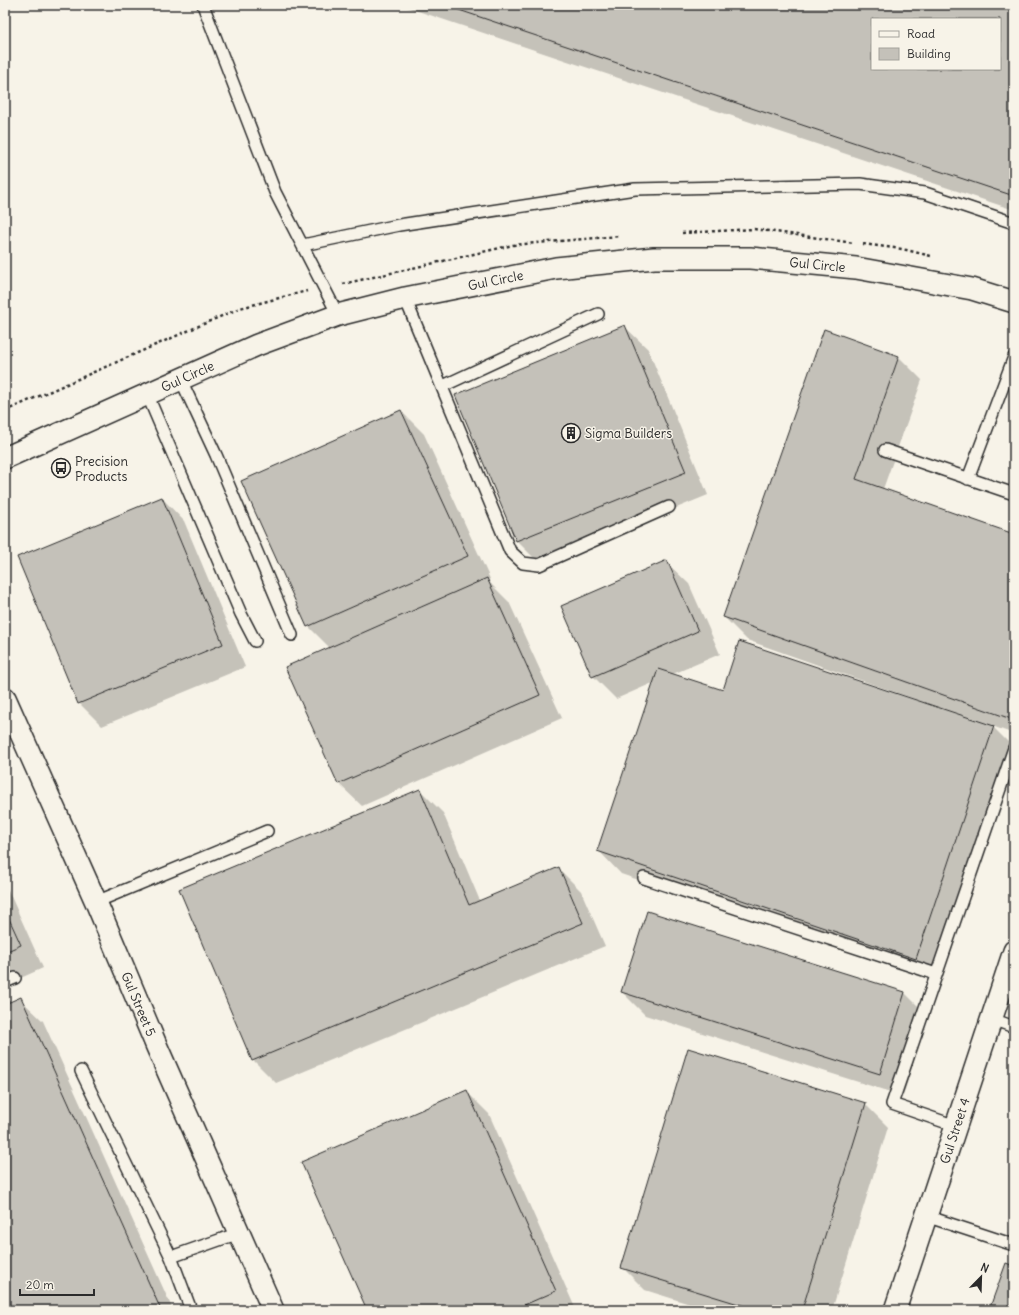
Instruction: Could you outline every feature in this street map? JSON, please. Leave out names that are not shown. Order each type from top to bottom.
[{"type":"street","name":"Gul Circle","points":[[5,458],[181,380],[256,343],[338,315],[405,298],[556,268],[654,258],[750,258],[856,268],[972,289],[1014,302]]},
{"type":"street","name":"Gul Street 5","points":[[5,698],[96,902],[157,1047],[273,1310]]},
{"type":"street","name":"Gul Street 4","points":[[895,1310],[1014,951]]},
{"type":"lane","points":[[203,5],[275,192],[338,315]]},
{"type":"lane","points":[[303,245],[399,225],[635,189],[860,184],[925,192],[1014,223]]},
{"type":"lane","points":[[405,298],[443,386],[510,551],[522,563],[539,565],[669,507]]},
{"type":"lane","points":[[443,386],[598,314]]},
{"type":"lane","points":[[968,479],[1014,357]]},
{"type":"lane","points":[[181,380],[216,455],[292,635]]},
{"type":"lane","points":[[147,394],[241,614],[255,641]]},
{"type":"lane","points":[[885,450],[1014,494]]},
{"type":"lane","points":[[956,1126],[892,1104],[1014,748]]},
{"type":"lane","points":[[96,902],[267,831]]},
{"type":"lane","points":[[644,878],[936,974]]},
{"type":"lane","points":[[992,1019],[1014,1027]]},
{"type":"lane","points":[[80,1071],[171,1257],[191,1310]]},
{"type":"lane","points":[[926,1216],[1014,1245]]},
{"type":"lane","points":[[171,1257],[239,1233]]},
{"type":"building","points":[[444,5],[1014,5],[1014,196]]},
{"type":"building","name":"Sigma Builders","points":[[625,325],[686,472],[516,541],[455,395]]},
{"type":"building","points":[[824,329],[899,356],[856,479],[1014,534],[1014,720],[723,617]]},
{"type":"building","points":[[401,410],[468,556],[307,627],[241,481]]},
{"type":"building","points":[[162,497],[223,644],[78,704],[17,557]]},
{"type":"building","points":[[667,560],[698,631],[592,677],[561,606]]},
{"type":"building","points":[[487,578],[540,695],[338,784],[285,667]]},
{"type":"building","points":[[739,641],[994,726],[916,959],[597,851],[658,669],[723,690]]},
{"type":"building","points":[[420,789],[469,905],[559,867],[583,923],[252,1061],[179,889]]},
{"type":"building","points":[[5,910],[21,945],[5,952]]},
{"type":"building","points":[[647,911],[905,992],[880,1074],[621,992]]},
{"type":"building","points":[[21,997],[161,1310],[10,1310],[5,1299],[5,1004]]},
{"type":"building","points":[[688,1048],[866,1103],[802,1310],[758,1310],[621,1268]]},
{"type":"building","points":[[467,1090],[556,1291],[513,1310],[367,1310],[301,1162]]},
{"type":"building","points":[[1006,1263],[1014,1266],[1014,1310],[989,1310]]},
{"type":"place","name":"Sigma Builders","points":[[571,433]]},
{"type":"place","name":"Precision Products","points":[[61,468]]}]
